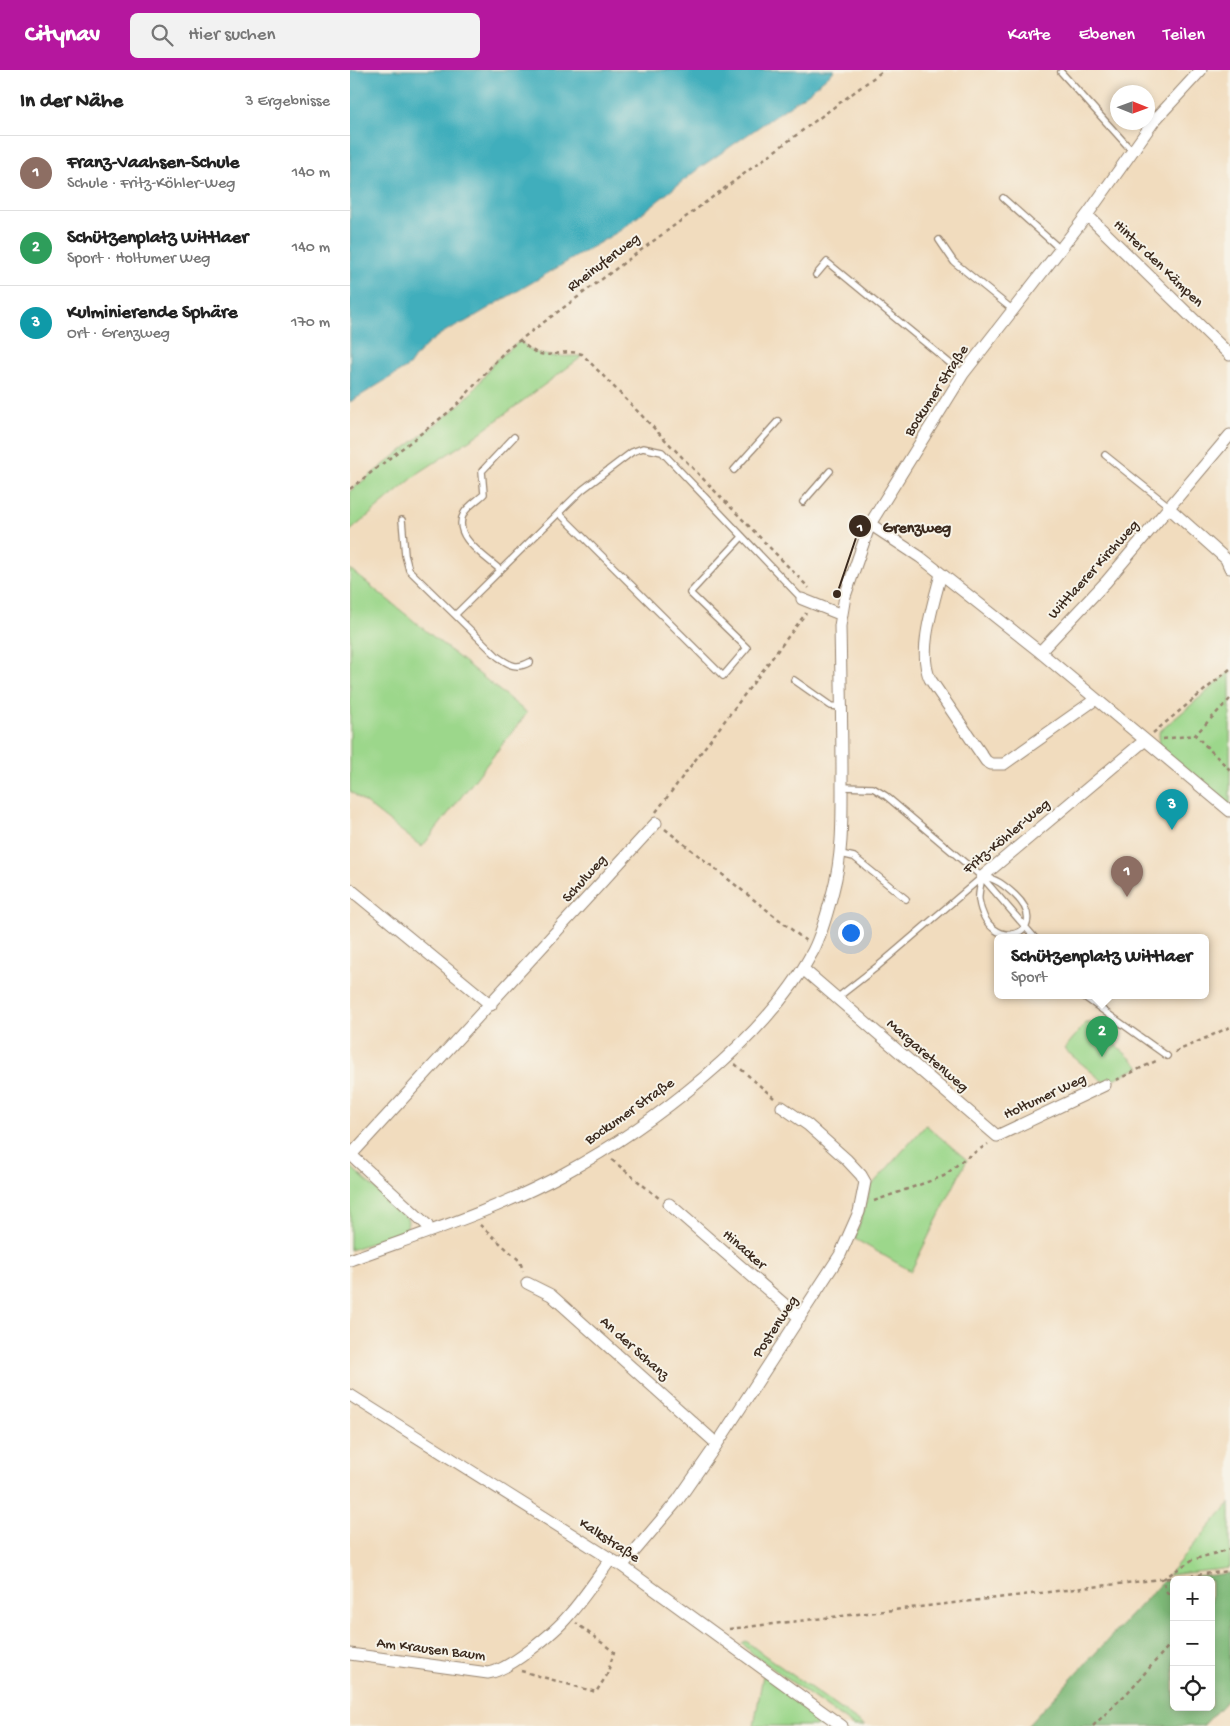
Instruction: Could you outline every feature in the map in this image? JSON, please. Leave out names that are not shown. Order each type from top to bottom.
[{"type":"street","name":"Bockumer Straße","points":[[350,1260],[470,1216],[563,1174],[602,1150],[666,1108],[727,1056],[772,1010],[803,969],[815,948],[833,892],[841,854],[842,615],[848,587],[870,524],[963,374],[1087,216],[1154,121],[1201,70]]},
{"type":"street","name":"Hinter den Kämpen","points":[[1087,216],[1230,355]]},
{"type":"street","name":"Wittlaerer Kirchweg","points":[[1040,652],[1106,582],[1230,435]]},
{"type":"street","points":[[1169,508],[1226,559],[1230,568]]},
{"type":"street","points":[[870,524],[920,557],[1040,652],[1144,741],[1230,811]]},
{"type":"street","points":[[941,574],[931,615],[925,665],[930,679],[986,760],[991,764],[1004,764],[1096,699]]},
{"type":"street","points":[[802,599],[842,615]]},
{"type":"street","name":"Fritz-Köhler-Weg","points":[[978,880],[1144,741]]},
{"type":"street","name":"Schulweg","points":[[350,1155],[491,1005],[656,823]]},
{"type":"street","points":[[350,889],[491,1005]]},
{"type":"street","points":[[803,969],[836,998]]},
{"type":"street","name":"Margaretenweg","points":[[836,998],[997,1136]]},
{"type":"street","name":"Holtumer Weg","points":[[997,1136],[1105,1085]]},
{"type":"street","name":"Postenweg","points":[[622,1566],[678,1500],[717,1444],[840,1255],[859,1212],[864,1182],[861,1175],[808,1125],[782,1107]]},
{"type":"street","points":[[350,1155],[427,1225],[429,1231]]},
{"type":"street","name":"Hinacker","points":[[669,1204],[800,1318]]},
{"type":"street","name":"An der Schanz","points":[[527,1283],[551,1294],[717,1444]]},
{"type":"street","name":"Kalkstraße","points":[[350,1395],[622,1566],[842,1726]]},
{"type":"street","name":"Am Krausen Baum","points":[[350,1654],[488,1673],[497,1672],[518,1659],[568,1616],[611,1559]]},
{"type":"lane","points":[[1061,72],[1133,152]]},
{"type":"lane","points":[[1003,198],[1060,249]]},
{"type":"lane","points":[[939,240],[954,262],[1013,310]]},
{"type":"lane","points":[[816,275],[827,262],[963,374]]},
{"type":"lane","points":[[734,470],[778,421]]},
{"type":"lane","points":[[499,569],[464,537],[460,528],[464,512],[484,494],[482,471],[514,437]]},
{"type":"lane","points":[[455,615],[499,569],[582,490],[625,456],[643,448],[662,452],[802,599]]},
{"type":"lane","points":[[1105,455],[1169,508]]},
{"type":"lane","points":[[803,502],[830,471]]},
{"type":"lane","points":[[559,513],[723,676],[747,648],[690,592],[742,537]]},
{"type":"lane","points":[[402,520],[405,555],[410,570],[498,658],[513,667],[521,668],[530,662]]},
{"type":"lane","points":[[794,680],[831,706],[842,707]]},
{"type":"lane","points":[[842,786],[873,788],[886,796],[978,880],[1031,934]]},
{"type":"lane","points":[[841,854],[854,857],[906,899]]},
{"type":"lane","points":[[978,880],[992,878],[1002,884],[1026,908],[1028,917],[1025,927],[1016,934]]},
{"type":"lane","points":[[978,880],[979,900],[992,927],[1001,934]]},
{"type":"lane","name":"Fritz-Köhler-Weg","points":[[836,998],[864,978],[978,880]]},
{"type":"lane","points":[[1087,999],[1167,1056]]},
{"type":"path","name":"Rheinuferweg","points":[[350,489],[455,407],[473,389],[495,360],[520,340],[884,70]]},
{"type":"path","points":[[520,340],[530,351],[545,356],[582,354],[813,592],[812,604],[652,819],[815,948]]},
{"type":"path","points":[[1144,741],[1230,669]]},
{"type":"path","points":[[1144,741],[1195,735],[1230,699]]},
{"type":"path","points":[[1195,735],[1230,770]]},
{"type":"path","points":[[727,1056],[782,1107]]},
{"type":"path","points":[[862,1198],[874,1201],[904,1189],[934,1181],[944,1176],[964,1159],[997,1136]]},
{"type":"path","points":[[602,1150],[652,1195],[669,1204]]},
{"type":"path","points":[[470,1216],[520,1262],[527,1283]]},
{"type":"path","points":[[1163,1578],[1192,1560],[1230,1549]]},
{"type":"path","points":[[710,1631],[1230,1571]]},
{"type":"path","points":[[1163,1578],[1166,1591],[1170,1596]]},
{"type":"path","points":[[509,1665],[596,1692],[608,1675],[614,1652],[568,1616]]},
{"type":"path","points":[[1094,1726],[1128,1692],[1170,1645]]},
{"type":"green space","points":[[520,341],[534,351],[549,356],[583,356],[477,435],[420,472],[350,531],[350,491],[455,409],[474,390],[496,360]]},
{"type":"green space","points":[[350,569],[527,713],[422,847],[350,791]]},
{"type":"green space","points":[[1230,672],[1230,809],[1160,751],[1159,732]]},
{"type":"green space","points":[[1086,1023],[1092,1023],[1140,1067],[1105,1083],[1064,1049]]},
{"type":"green space","points":[[926,1125],[967,1160],[911,1271],[855,1239],[871,1186]]},
{"type":"green space","points":[[350,1166],[407,1218],[406,1231],[350,1250]]},
{"type":"green space","points":[[1230,1503],[1230,1568],[1168,1575]]},
{"type":"green space","points":[[1230,1573],[1230,1697],[1203,1726],[1027,1726],[1163,1581],[1170,1580],[1170,1711],[1215,1711],[1215,1576],[1205,1576]]},
{"type":"green space","points":[[746,1641],[865,1726],[853,1726],[754,1655],[742,1643]]},
{"type":"green space","points":[[763,1675],[832,1726],[754,1726]]},
{"type":"water","points":[[350,70],[835,70],[808,93],[698,169],[621,230],[465,322],[441,334],[420,351],[409,366],[350,402]]},
{"type":"place","name":"Grenzweg","points":[[837,594]]},
{"type":"place","name":"Kulminierende Sphäre","points":[[1172,830]]},
{"type":"place","name":"Franz-Vaahsen-Schule","points":[[1127,897]]},
{"type":"place","name":"Schützenplatz Wittlaer","points":[[1102,1057]]}]
